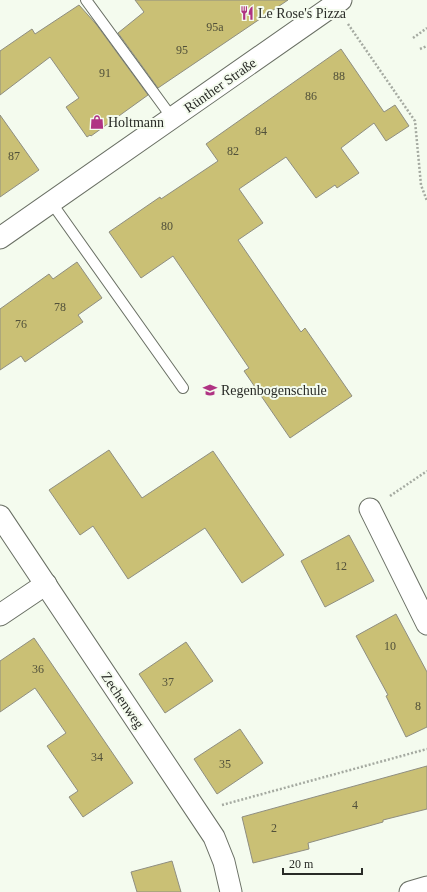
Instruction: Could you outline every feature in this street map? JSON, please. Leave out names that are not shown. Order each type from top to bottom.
[{"type":"street","name":"Rünther Straße","points":[[0,238],[173,119],[337,2]]},
{"type":"street","points":[[370,509],[427,624]]},
{"type":"street","name":"Zechenweg","points":[[0,516],[214,837],[224,862],[231,892]]},
{"type":"street","points":[[0,615],[46,584]]},
{"type":"street","points":[[410,892],[427,887]]},
{"type":"lane","points":[[86,0],[173,119]]},
{"type":"lane","points":[[51,202],[183,388]]},
{"type":"path","points":[[337,2],[415,121],[421,185],[427,201]]},
{"type":"path","points":[[413,38],[427,28]]},
{"type":"path","points":[[420,49],[427,46]]},
{"type":"path","points":[[370,509],[427,471]]},
{"type":"path","points":[[198,812],[427,749]]},
{"type":"building","points":[[135,0],[288,0],[158,88],[118,33],[144,12]]},
{"type":"building","points":[[79,5],[96,24],[148,95],[91,136],[90,135],[87,137],[66,107],[79,98],[50,57],[0,95],[0,51],[32,29],[35,34]]},
{"type":"building","points":[[341,49],[384,112],[395,105],[409,126],[386,141],[374,123],[341,148],[359,173],[337,188],[335,185],[316,198],[286,157],[239,189],[263,223],[238,240],[301,332],[305,328],[352,396],[290,438],[244,371],[249,368],[173,256],[141,278],[109,232],[160,197],[161,199],[218,161],[206,144]]},
{"type":"building","points":[[0,115],[39,170],[0,197]]},
{"type":"building","points":[[77,262],[102,298],[78,315],[83,322],[25,362],[21,356],[0,370],[0,309],[49,274],[53,279]]},
{"type":"building","points":[[109,450],[142,498],[213,451],[284,555],[242,583],[205,528],[128,579],[93,526],[80,535],[49,490]]},
{"type":"building","points":[[349,535],[374,581],[325,607],[301,561]]},
{"type":"building","points":[[396,614],[427,672],[427,727],[406,737],[386,696],[388,695],[356,636]]},
{"type":"building","points":[[34,638],[133,783],[83,817],[69,797],[78,791],[47,746],[66,733],[35,688],[0,712],[0,661]]},
{"type":"building","points":[[186,642],[213,681],[165,713],[139,674]]},
{"type":"building","points":[[240,729],[263,763],[217,794],[194,759]]},
{"type":"building","points":[[427,766],[427,809],[383,820],[383,822],[308,843],[309,849],[253,863],[242,817]]},
{"type":"building","points":[[172,861],[181,892],[137,892],[131,872]]},
{"type":"place","name":"Le Rose's Pizza","points":[[247,13]]},
{"type":"place","name":"Holtmann","points":[[97,122]]},
{"type":"place","name":"Regenbogenschule","points":[[210,390]]}]
